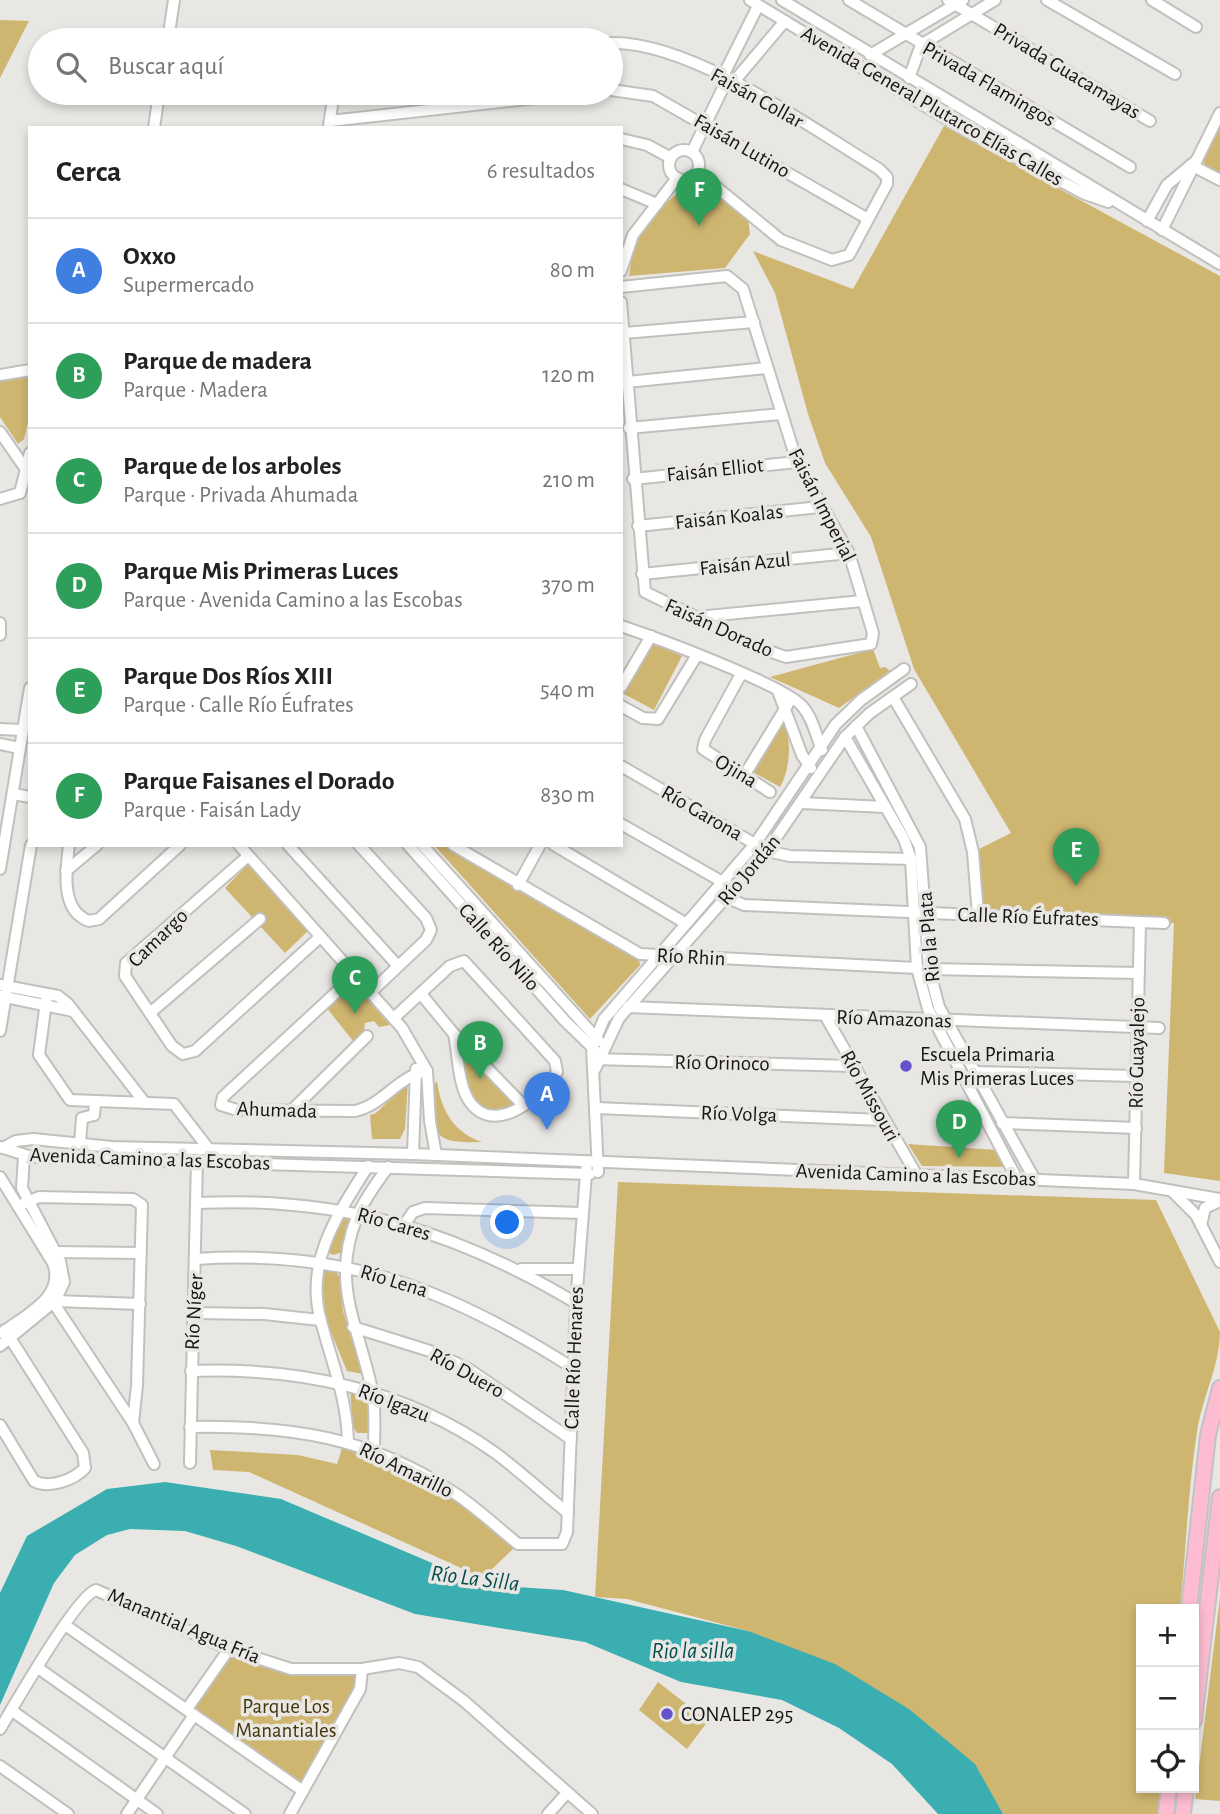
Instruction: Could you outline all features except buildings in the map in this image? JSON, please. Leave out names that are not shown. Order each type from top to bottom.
[{"type":"main road","points":[[1190,1604],[1208,1435],[1220,1388]]},
{"type":"main road","points":[[1198,1667],[1220,1497]]},
{"type":"main road","points":[[1166,1814],[1168,1793]]},
{"type":"main road","points":[[1183,1814],[1185,1793]]},
{"type":"street","points":[[170,28],[174,0]]},
{"type":"street","name":"Avenida General Plutarco Elías Calles","points":[[782,0],[1220,264]]},
{"type":"street","name":"Privada Flamingos","points":[[849,0],[1130,167]]},
{"type":"street","points":[[909,78],[921,44],[995,0]]},
{"type":"street","points":[[1047,0],[1175,74]]},
{"type":"street","points":[[1152,0],[1196,27]]},
{"type":"street","points":[[870,55],[956,2]]},
{"type":"street","name":"Privada Guacamayas","points":[[956,2],[1150,121]]},
{"type":"street","points":[[691,152],[722,90],[723,76],[754,3]]},
{"type":"street","name":"Avenida General Plutarco Elías Calles","points":[[754,3],[963,130],[1085,194],[1118,204]]},
{"type":"street","points":[[722,90],[735,83],[785,21]]},
{"type":"street","name":"Faisán Collar","points":[[623,45],[652,47],[723,76],[879,169],[887,177],[887,184],[868,219]]},
{"type":"street","name":"Faisán Lutino","points":[[623,92],[653,96],[868,219]]},
{"type":"street","points":[[153,126],[157,105]]},
{"type":"street","points":[[332,105],[329,125],[486,105]]},
{"type":"street","points":[[1162,230],[1220,113]]},
{"type":"street","points":[[963,130],[970,129],[1001,145],[1006,144],[1009,135]]},
{"type":"street","points":[[623,139],[647,145],[671,158]]},
{"type":"street","points":[[671,158],[681,150],[691,152],[698,159],[698,172]]},
{"type":"street","points":[[671,158],[671,170],[677,178],[688,179],[698,172]]},
{"type":"street","points":[[1195,163],[1220,180]]},
{"type":"street","points":[[1147,222],[1167,185],[1195,163]]},
{"type":"street","points":[[698,172],[781,240],[832,260],[849,255],[868,219]]},
{"type":"street","points":[[623,259],[627,236],[677,178]]},
{"type":"street","points":[[623,189],[657,204]]},
{"type":"street","name":"Faisán Imperial","points":[[623,287],[727,276],[743,289],[797,462],[820,507],[849,553],[873,641]]},
{"type":"street","points":[[624,333],[754,322]]},
{"type":"street","name":"Faisán Dorado","points":[[623,323],[633,478],[642,574],[648,595],[786,657],[864,647],[873,641]]},
{"type":"street","points":[[627,382],[768,368]]},
{"type":"street","points":[[0,375],[28,370]]},
{"type":"street","points":[[629,428],[781,414]]},
{"type":"street","points":[[0,432],[27,477],[25,494],[0,499]]},
{"type":"street","name":"Faisán Elliot","points":[[633,478],[797,462]]},
{"type":"street","name":"Faisán Koalas","points":[[638,526],[820,507]]},
{"type":"street","name":"Faisán Azul","points":[[642,574],[849,553]]},
{"type":"street","points":[[694,617],[862,601]]},
{"type":"street","points":[[0,623],[0,635]]},
{"type":"street","points":[[623,627],[697,655],[778,691],[788,702],[808,764],[818,776]]},
{"type":"street","points":[[623,684],[651,636]]},
{"type":"street","points":[[623,707],[648,720],[658,719],[697,655]]},
{"type":"street","points":[[598,1164],[597,1053],[617,1000],[755,844],[820,745],[850,709],[904,669]]},
{"type":"street","name":"Ojina","points":[[741,674],[705,740],[703,749],[770,792]]},
{"type":"street","name":"Río Jordán","points":[[597,1053],[628,1007],[767,851],[845,737],[911,684]]},
{"type":"street","points":[[893,697],[961,808],[969,829],[978,915]]},
{"type":"street","points":[[0,869],[28,698]]},
{"type":"street","points":[[788,702],[805,709],[828,762]]},
{"type":"street","points":[[744,776],[788,702]]},
{"type":"street","name":"Rio la Plata","points":[[856,726],[920,848],[923,997],[1017,1179]]},
{"type":"street","points":[[0,729],[22,730]]},
{"type":"street","name":"Rio la Plata","points":[[845,737],[911,859],[920,913]]},
{"type":"street","points":[[0,744],[19,748]]},
{"type":"street","name":"Río Garona","points":[[623,767],[767,851],[790,856],[911,859]]},
{"type":"street","points":[[13,794],[28,797]]},
{"type":"street","points":[[801,803],[885,807]]},
{"type":"street","points":[[623,825],[719,886]]},
{"type":"street","points":[[0,1031],[3,991],[31,847]]},
{"type":"street","points":[[69,847],[66,871],[72,908],[82,919],[95,921],[178,847]]},
{"type":"street","points":[[66,871],[95,847]]},
{"type":"street","points":[[241,847],[394,1017],[427,1071],[436,1155]]},
{"type":"street","points":[[290,847],[398,966]]},
{"type":"street","points":[[361,847],[430,925],[426,940],[371,992]]},
{"type":"street","name":"Calle Río Nilo","points":[[410,847],[597,1053]]},
{"type":"street","name":"Calle Río Nilo","points":[[424,847],[597,1053]]},
{"type":"street","name":"Río Rhin","points":[[456,847],[518,886],[634,951],[656,956],[923,969],[1139,973]]},
{"type":"street","points":[[518,886],[539,847]]},
{"type":"street","points":[[557,847],[685,923]]},
{"type":"street","name":"Camargo","points":[[248,856],[126,963],[125,976],[177,1051],[183,1054],[195,1051],[320,937]]},
{"type":"street","name":"Calle Río Éufrates","points":[[719,886],[744,905],[1164,923]]},
{"type":"street","points":[[150,1013],[260,919]]},
{"type":"street","name":"Río Guayalejo","points":[[1134,1184],[1140,922]]},
{"type":"street","points":[[394,1017],[455,962],[464,961],[557,1065],[555,1076],[510,1114],[500,1116],[475,1108],[464,1091],[454,1034]]},
{"type":"street","name":"Rio la Plata","points":[[923,969],[946,1021],[1035,1180]]},
{"type":"street","name":"Ahumada","points":[[355,975],[220,1102],[228,1109],[290,1112],[362,1109],[415,1073],[427,1071]]},
{"type":"street","points":[[3,991],[46,1000],[77,1012],[145,1103]]},
{"type":"street","points":[[421,994],[454,1034],[523,1105]]},
{"type":"street","points":[[46,1000],[39,1055],[70,1100],[178,1106],[208,1148]]},
{"type":"street","name":"Río Amazonas","points":[[628,1007],[826,1017],[1159,1028]]},
{"type":"street","name":"Río Missouri","points":[[826,1017],[916,1174]]},
{"type":"street","points":[[290,1112],[368,1036]]},
{"type":"street","name":"Río Orinoco","points":[[597,1053],[853,1066]]},
{"type":"street","points":[[413,1154],[415,1073],[419,1057]]},
{"type":"street","points":[[974,1072],[1136,1076]]},
{"type":"street","points":[[80,1143],[82,1118],[94,1115],[95,1102]]},
{"type":"street","name":"Río Volga","points":[[596,1108],[883,1120]]},
{"type":"street","points":[[1002,1123],[1136,1128]]},
{"type":"street","name":"Avenida Camino a las Escobas","points":[[2,1148],[24,1140],[112,1147],[413,1154],[598,1164],[916,1174],[1134,1184],[1220,1200]]},
{"type":"street","name":"Avenida Camino a las Escobas","points":[[2,1148],[24,1156],[585,1174],[598,1164]]},
{"type":"street","points":[[284,1150],[284,1163]]},
{"type":"street","points":[[23,1203],[21,1180],[24,1156]]},
{"type":"street","name":"Río Níger","points":[[190,1463],[197,1160]]},
{"type":"street","points":[[348,1442],[341,1384],[320,1320],[317,1283],[328,1231],[368,1166]]},
{"type":"street","points":[[374,1450],[372,1392],[346,1298],[346,1266],[348,1244],[358,1213],[388,1167]]},
{"type":"street","name":"Calle Río Henares","points":[[564,1542],[568,1513],[576,1303],[585,1174]]},
{"type":"street","points":[[0,1177],[23,1203],[64,1271],[64,1282],[51,1300],[5,1334],[0,1346]]},
{"type":"street","points":[[1171,1190],[1191,1208],[1220,1262]]},
{"type":"street","points":[[23,1203],[39,1197],[136,1200],[143,1209],[132,1423]]},
{"type":"street","points":[[1201,1225],[1205,1208],[1220,1200]]},
{"type":"street","name":"Río Cares","points":[[197,1203],[259,1201],[340,1210],[404,1225],[520,1269],[576,1303]]},
{"type":"street","points":[[404,1225],[413,1212],[425,1208],[582,1213]]},
{"type":"street","points":[[51,1252],[141,1253]]},
{"type":"street","name":"Río Lena","points":[[196,1259],[249,1257],[346,1266],[432,1291],[469,1308],[573,1368]]},
{"type":"street","points":[[520,1269],[578,1269]]},
{"type":"street","points":[[51,1300],[140,1304]]},
{"type":"street","points":[[51,1300],[132,1423],[154,1464]]},
{"type":"street","points":[[194,1314],[264,1314],[320,1320]]},
{"type":"street","name":"Río Duero","points":[[353,1327],[430,1350],[467,1368],[571,1439]]},
{"type":"street","points":[[0,1425],[34,1481],[53,1484],[80,1474],[85,1468],[83,1452],[5,1334]]},
{"type":"street","name":"Río Igazu","points":[[191,1371],[265,1370],[372,1392],[468,1435],[495,1452],[568,1513]]},
{"type":"street","name":"Río Amarillo","points":[[190,1427],[268,1427],[348,1442],[374,1450],[457,1494],[518,1544],[557,1545],[564,1542]]},
{"type":"street","name":"Manantial Agua Fría","points":[[65,1625],[88,1593],[96,1590],[108,1593],[229,1649],[291,1669],[362,1669],[399,1663],[418,1667],[435,1678],[592,1814]]},
{"type":"street","points":[[0,1729],[65,1625],[303,1791]]},
{"type":"street","points":[[127,1814],[165,1759],[229,1649]]},
{"type":"street","points":[[38,1668],[245,1814]]},
{"type":"street","points":[[290,1814],[360,1689],[362,1669]]},
{"type":"street","points":[[11,1710],[157,1814]]},
{"type":"street","points":[[0,1766],[68,1814]]},
{"type":"street","points":[[548,1814],[567,1793]]},
{"type":"green space","points":[[0,20],[29,21],[0,78]]},
{"type":"green space","points":[[944,126],[1220,276],[1220,1181],[1164,1173],[1174,923],[978,915],[973,852],[1011,833],[914,669],[871,537],[825,463],[808,414],[775,293],[753,251],[853,289]]},
{"type":"green space","points":[[1220,127],[1220,173],[1206,166],[1203,161]]},
{"type":"green space","points":[[694,183],[724,196],[748,218],[750,234],[725,268],[629,276],[634,247],[646,226],[669,200]]},
{"type":"green space","points":[[28,375],[28,422],[24,439],[18,444],[0,417],[0,378]]},
{"type":"green space","points":[[651,642],[682,656],[654,710],[624,694]]},
{"type":"green space","points":[[873,649],[880,668],[885,667],[890,671],[839,708],[770,677]]},
{"type":"green space","points":[[782,721],[788,736],[789,754],[780,787],[751,771]]},
{"type":"green space","points":[[436,847],[447,847],[639,960],[640,965],[590,1019]]},
{"type":"green space","points":[[249,863],[309,930],[285,953],[225,888]]},
{"type":"green space","points":[[350,980],[390,1025],[379,1027],[374,1021],[365,1023],[364,1031],[353,1041],[326,1007]]},
{"type":"green space","points":[[462,1049],[514,1103],[514,1108],[500,1113],[489,1112],[481,1107],[470,1087],[460,1053]]},
{"type":"green space","points":[[437,1081],[450,1119],[463,1132],[482,1142],[452,1141],[443,1138],[438,1132],[435,1125],[433,1086]]},
{"type":"green space","points":[[408,1082],[405,1129],[400,1139],[372,1139],[370,1115],[376,1113]]},
{"type":"green space","points":[[908,1144],[997,1150],[1006,1167],[922,1166]]},
{"type":"green space","points":[[618,1182],[1156,1200],[1220,1332],[1217,1357],[1197,1432],[1180,1604],[1136,1604],[1136,1793],[1163,1793],[1161,1814],[985,1814],[748,1631],[627,1599],[595,1597]]},
{"type":"green space","points":[[341,1214],[352,1215],[346,1227],[343,1252],[333,1255],[328,1252]]},
{"type":"green space","points":[[327,1267],[335,1270],[340,1278],[343,1311],[363,1374],[347,1371],[326,1320],[321,1273]]},
{"type":"green space","points":[[350,1388],[370,1393],[370,1433],[357,1433],[353,1427]]},
{"type":"green space","points":[[343,1445],[420,1475],[467,1505],[516,1546],[483,1578],[249,1472],[213,1470],[210,1450],[298,1455],[337,1464]]},
{"type":"green space","points":[[1220,1597],[1220,1801],[1195,1799],[1196,1793],[1199,1793],[1199,1767]]},
{"type":"green space","name":"Parque Los Manantiales","points":[[229,1649],[291,1669],[362,1669],[363,1677],[303,1791],[187,1709]]},
{"type":"green space","points":[[658,1682],[708,1721],[687,1749],[639,1710]]},
{"type":"water","name":"Rio la silla","points":[[165,1482],[281,1499],[484,1585],[563,1590],[748,1631],[835,1664],[909,1709],[975,1764],[1003,1814],[938,1814],[892,1764],[839,1728],[782,1700],[681,1682],[585,1642],[415,1614],[236,1546],[185,1531],[130,1529],[107,1535],[75,1555],[54,1583],[0,1705],[0,1593],[27,1536],[107,1489]]},
{"type":"place","name":"Parque Faisanes el Dorado","points":[[699,226]]},
{"type":"place","name":"Parque Dos Ríos XIII","points":[[1076,886]]},
{"type":"place","name":"Parque de los arboles","points":[[355,1014]]},
{"type":"place","name":"Escuela Primaria Mis Primeras Luces","points":[[906,1066]]},
{"type":"place","name":"Parque de madera","points":[[480,1079]]},
{"type":"place","name":"Oxxo","points":[[547,1130]]},
{"type":"place","name":"Parque Mis Primeras Luces","points":[[959,1158]]},
{"type":"place","name":"CONALEP 295","points":[[667,1714]]},
{"type":"water label","name":"Río La Silla","points":[[475,1579]]}]
